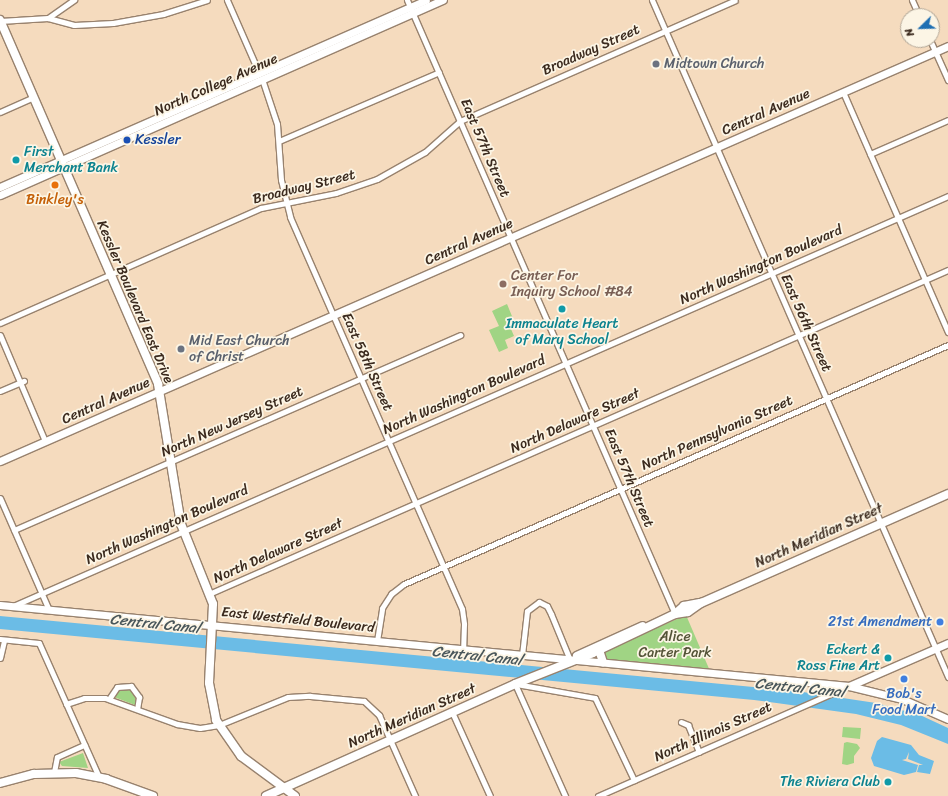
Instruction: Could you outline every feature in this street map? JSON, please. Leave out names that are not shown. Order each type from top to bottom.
[{"type":"main road","name":"North College Avenue","points":[[0,195],[426,0]]},
{"type":"main road","name":"North College Avenue","points":[[410,7],[443,0]]},
{"type":"main road","name":"Kessler Boulevard East Drive","points":[[0,21],[34,97],[159,391],[183,531],[210,593],[213,625],[210,654],[210,693],[219,725],[241,756],[294,796]]},
{"type":"main road","name":"Central Avenue","points":[[0,461],[948,46]]},
{"type":"main road","name":"North College Avenue","points":[[0,187],[60,159],[260,76]]},
{"type":"main road","name":"North Meridian Street","points":[[266,796],[519,682],[570,660],[599,650],[675,614],[684,606],[701,603],[948,494]]},
{"type":"main road","name":"East Westfield Boulevard","points":[[0,605],[849,686],[902,699],[948,719]]},
{"type":"main road","name":"North Meridian Street","points":[[570,660],[612,638],[652,624]]},
{"type":"main road","name":"North Illinois Street","points":[[849,686],[948,643]]},
{"type":"main road","points":[[599,650],[603,662]]},
{"type":"main road","points":[[0,783],[29,775],[54,772],[99,777],[153,796]]},
{"type":"street","points":[[48,18],[74,0]]},
{"type":"street","points":[[0,21],[48,18],[74,25],[113,23],[163,14],[207,0]]},
{"type":"street","name":"East 58th Street","points":[[227,0],[272,105],[279,141],[281,180],[285,202],[443,566],[464,618],[463,649]]},
{"type":"street","name":"East 56th Street","points":[[652,0],[948,677]]},
{"type":"street","name":"Broadway Street","points":[[0,323],[253,211],[285,202],[341,192],[382,177],[425,152],[460,121],[736,0]]},
{"type":"street","name":"East 57th Street","points":[[410,7],[675,614]]},
{"type":"street","points":[[934,48],[948,80]]},
{"type":"street","points":[[279,141],[439,72]]},
{"type":"street","points":[[843,92],[948,332]]},
{"type":"street","points":[[0,112],[34,97]]},
{"type":"street","points":[[870,154],[948,120]]},
{"type":"street","name":"North Washington Boulevard","points":[[12,606],[948,196]]},
{"type":"street","name":"North Delaware Street","points":[[210,593],[948,270]]},
{"type":"street","points":[[0,335],[22,382],[45,441]]},
{"type":"street","name":"North New Jersey Street","points":[[14,530],[460,335]]},
{"type":"street","name":"North Pennsylvania Street","points":[[377,641],[380,612],[391,594],[402,584],[948,345]]},
{"type":"street","points":[[0,391],[22,382]]},
{"type":"street","points":[[0,498],[49,610]]},
{"type":"street","points":[[522,655],[527,611],[539,602],[547,606],[570,660]]},
{"type":"street","points":[[0,658],[2,639],[39,643],[99,777]]},
{"type":"street","points":[[519,682],[595,698],[634,780]]},
{"type":"street","points":[[519,682],[565,796]]},
{"type":"street","points":[[110,699],[117,687],[131,686],[139,697],[137,709]]},
{"type":"street","name":"North Illinois Street","points":[[598,796],[849,686]]},
{"type":"street","points":[[66,704],[90,697],[110,699],[187,727],[219,725],[280,699],[310,696],[360,700],[369,704],[379,715],[415,796]]},
{"type":"street","points":[[452,712],[490,796]]},
{"type":"street","points":[[681,722],[688,725],[699,752]]},
{"type":"street","points":[[54,772],[57,757],[84,744]]},
{"type":"green space","points":[[507,304],[514,321],[511,329],[514,336],[505,340],[508,348],[499,352],[489,330],[499,326],[492,311]]},
{"type":"green space","name":"Alice Carter Park","points":[[686,615],[710,671],[606,660],[602,652]]},
{"type":"green space","points":[[129,688],[135,694],[135,705],[114,697],[118,690]]},
{"type":"green space","points":[[843,727],[861,728],[860,739],[842,737]]},
{"type":"green space","points":[[847,742],[857,744],[860,748],[854,756],[854,763],[847,765],[842,764],[844,743]]},
{"type":"green space","points":[[83,753],[88,768],[62,766],[59,762]]},
{"type":"water","name":"Central Canal","points":[[0,616],[796,691],[876,703],[920,715],[948,728],[948,744],[901,725],[856,714],[754,700],[0,629]]},
{"type":"water","points":[[882,737],[911,745],[919,755],[934,761],[930,774],[917,772],[919,765],[923,765],[908,759],[909,752],[906,759],[902,760],[918,765],[916,772],[904,775],[874,766],[871,758],[877,741]]},
{"type":"place","name":"Midtown Church","points":[[656,64]]},
{"type":"place","name":"Kessler","points":[[127,140]]},
{"type":"place","name":"First Merchant Bank","points":[[16,160]]},
{"type":"place","name":"Binkley's","points":[[55,185]]},
{"type":"place","name":"Center For Inquiry School #84","points":[[503,284]]},
{"type":"place","name":"Immaculate Heart of Mary School","points":[[562,309]]},
{"type":"place","name":"Mid East Church of Christ","points":[[181,349]]},
{"type":"place","name":"21st Amendment","points":[[940,622]]},
{"type":"place","name":"Eckert & Ross Fine Art","points":[[888,658]]},
{"type":"place","name":"Bob's Food Mart","points":[[904,679]]},
{"type":"place","name":"The Riviera Club","points":[[888,782]]}]
